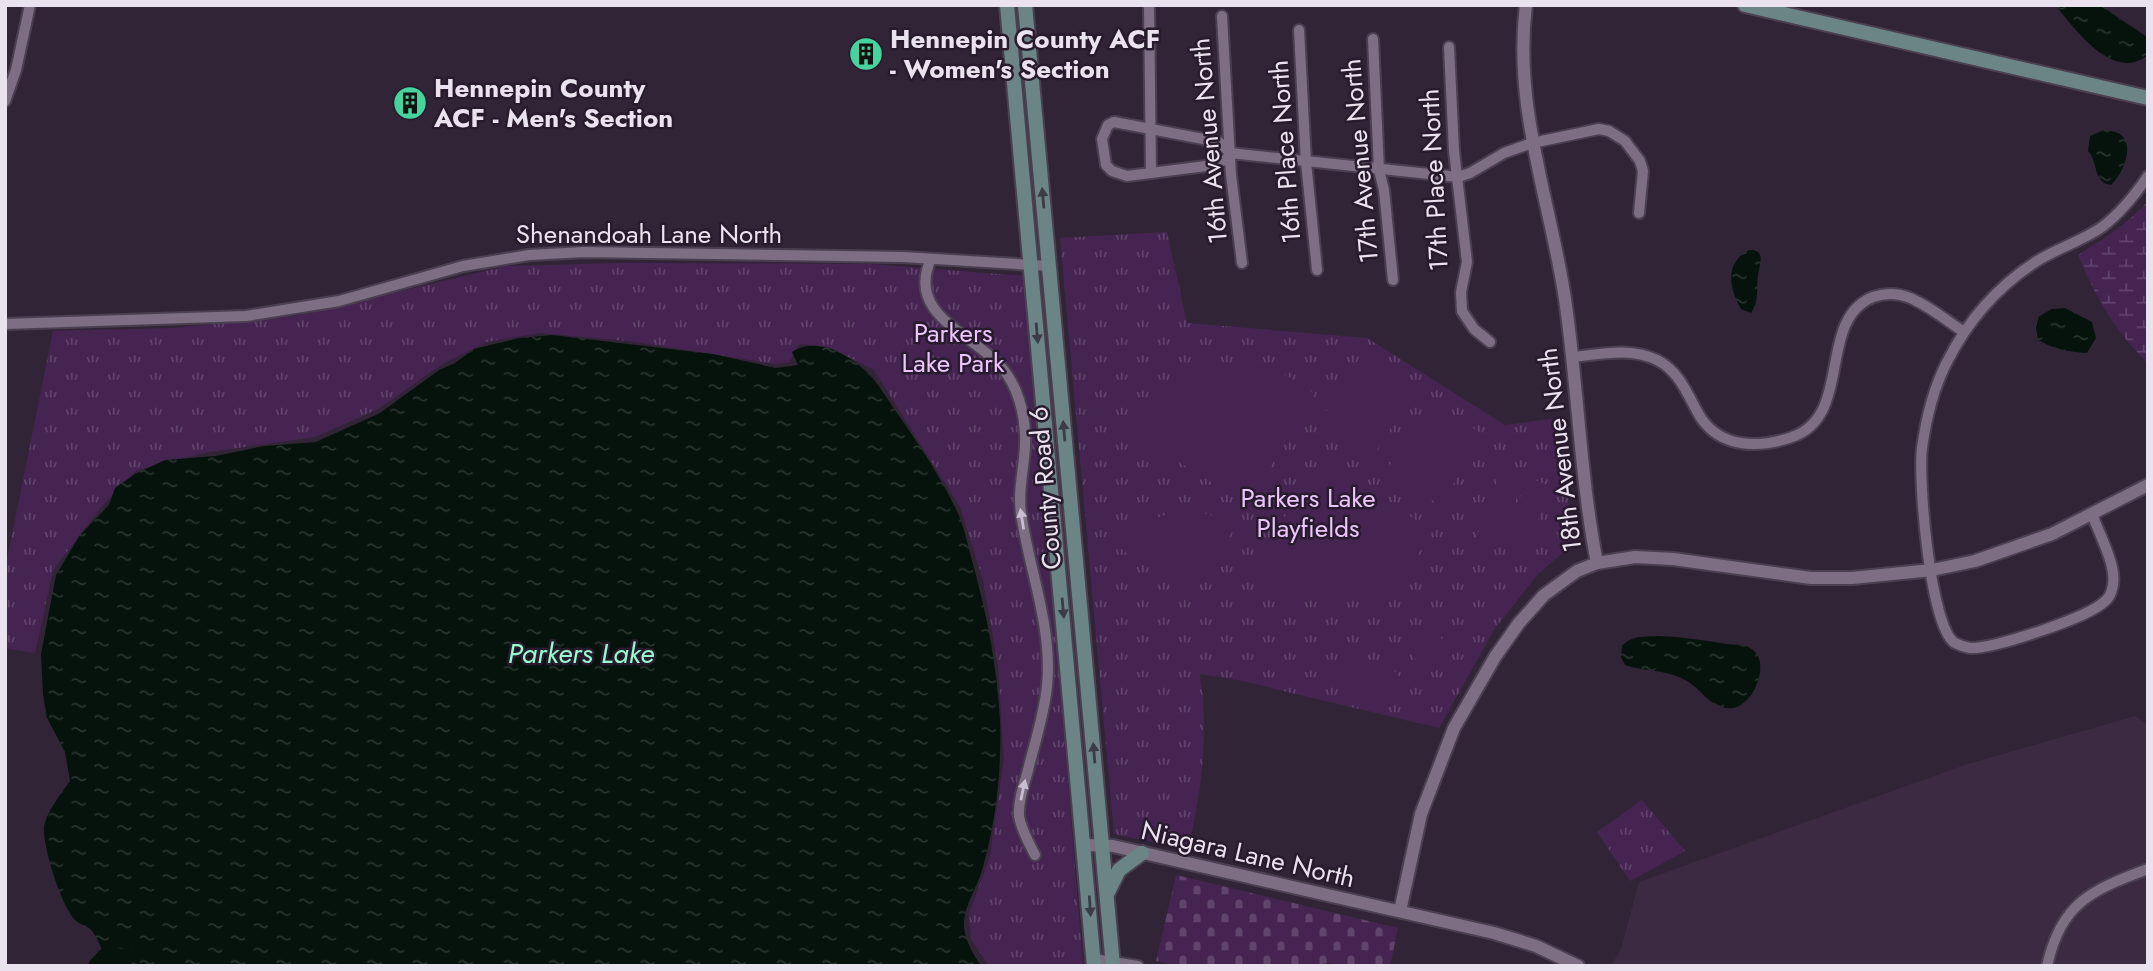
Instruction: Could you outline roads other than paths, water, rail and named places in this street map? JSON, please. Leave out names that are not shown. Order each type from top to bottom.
[{"type":"main road","name":"County Road 6","points":[[1007,5],[1094,962]]},
{"type":"main road","points":[[1745,5],[2148,97]]},
{"type":"main road","name":"County Road 6","points":[[1027,10],[1113,963]]},
{"type":"main road","points":[[1107,894],[1119,870],[1142,853]]},
{"type":"street","points":[[5,101],[16,70],[30,5]]},
{"type":"street","points":[[1149,5],[1151,173]]},
{"type":"street","name":"18th Avenue North","points":[[1400,911],[1424,807],[1454,728],[1473,692],[1519,623],[1544,595],[1577,571],[1597,563],[1582,475],[1573,357],[1552,230],[1532,143],[1524,93],[1523,57],[1527,5]]},
{"type":"street","name":"16th Avenue North","points":[[1222,16],[1230,153],[1242,263]]},
{"type":"street","name":"16th Place North","points":[[1299,30],[1306,162],[1317,270]]},
{"type":"street","name":"17th Avenue North","points":[[1373,39],[1379,170],[1384,190],[1393,281]]},
{"type":"street","name":"17th Place North","points":[[1449,47],[1452,127],[1467,262],[1461,292],[1462,311],[1466,321],[1490,342]]},
{"type":"street","points":[[1230,153],[1221,164],[1119,175],[1106,165],[1102,139],[1108,125],[1121,122],[1219,142],[1230,153],[1458,177],[1470,173],[1504,152],[1532,143],[1599,129],[1618,135],[1633,151],[1643,171],[1639,213]]},
{"type":"street","points":[[2092,514],[2112,567],[2113,586],[2104,603],[2023,637],[1980,647],[1960,646],[1952,641],[1942,625],[1920,481],[1922,450],[1934,392],[1945,364],[1964,332],[1998,291],[2038,261],[2101,228],[2135,195],[2148,176]]},
{"type":"street","name":"Shenandoah Lane North","points":[[5,324],[246,316],[339,301],[463,265],[529,255],[584,252],[931,259],[1049,265]]},
{"type":"street","points":[[931,259],[926,290],[931,306],[1003,369],[1014,387],[1022,410],[1025,433],[1020,509],[1048,659],[1043,714],[1020,797],[1019,816],[1035,855]]},
{"type":"street","points":[[1573,357],[1622,352],[1658,361],[1678,377],[1710,429],[1735,443],[1749,445],[1794,437],[1807,429],[1818,417],[1830,389],[1847,320],[1864,302],[1888,294],[1912,298],[1964,332]]},
{"type":"street","points":[[1597,563],[1654,557],[1825,578],[1932,570],[2014,549],[2148,485]]},
{"type":"street","name":"Niagara Lane North","points":[[1085,845],[1142,853],[1514,938],[1578,966]]},
{"type":"street","points":[[2047,966],[2054,939],[2072,910],[2098,888],[2148,869]]},
{"type":"street","points":[[1094,962],[1138,966]]},
{"type":"water","points":[[2055,5],[2102,5],[2148,38],[2148,55],[2135,62],[2122,63],[2109,58],[2084,39]]},
{"type":"water","points":[[2104,130],[2120,134],[2127,146],[2123,168],[2111,185],[2098,176],[2088,151],[2090,136]]},
{"type":"water","points":[[1749,250],[1758,252],[1761,258],[1757,299],[1751,313],[1741,309],[1731,276],[1736,262]]},
{"type":"water","points":[[2065,308],[2092,322],[2096,338],[2087,353],[2061,349],[2038,340],[2036,328],[2039,316],[2052,309]]},
{"type":"water","name":"Parkers Lake","points":[[552,335],[713,354],[776,368],[798,365],[792,352],[803,347],[827,348],[851,359],[871,376],[909,430],[938,475],[960,519],[981,597],[996,679],[1000,720],[997,794],[983,867],[964,919],[966,938],[981,966],[141,966],[128,960],[105,956],[92,931],[75,920],[64,902],[44,837],[44,828],[54,803],[70,781],[65,752],[47,718],[41,654],[56,575],[80,535],[109,505],[115,488],[135,474],[165,460],[215,456],[264,446],[316,442],[380,413],[439,370],[455,363],[474,349],[519,338]]},
{"type":"water","points":[[1658,636],[1750,648],[1758,657],[1760,666],[1751,696],[1735,708],[1720,707],[1679,677],[1625,665],[1621,657],[1622,646],[1626,642],[1638,637]]},
{"type":"waterway","points":[[96,966],[105,956],[127,957]]},
{"type":"place","name":"Hennepin County ACF - Women's Section","points":[[866,54]]},
{"type":"place","name":"Hennepin County ACF - Men's Section","points":[[410,103]]},
{"type":"park label","name":"Parkers Lake Park","points":[[953,348]]},
{"type":"park label","name":"Parkers Lake Playfields","points":[[1308,513]]}]
